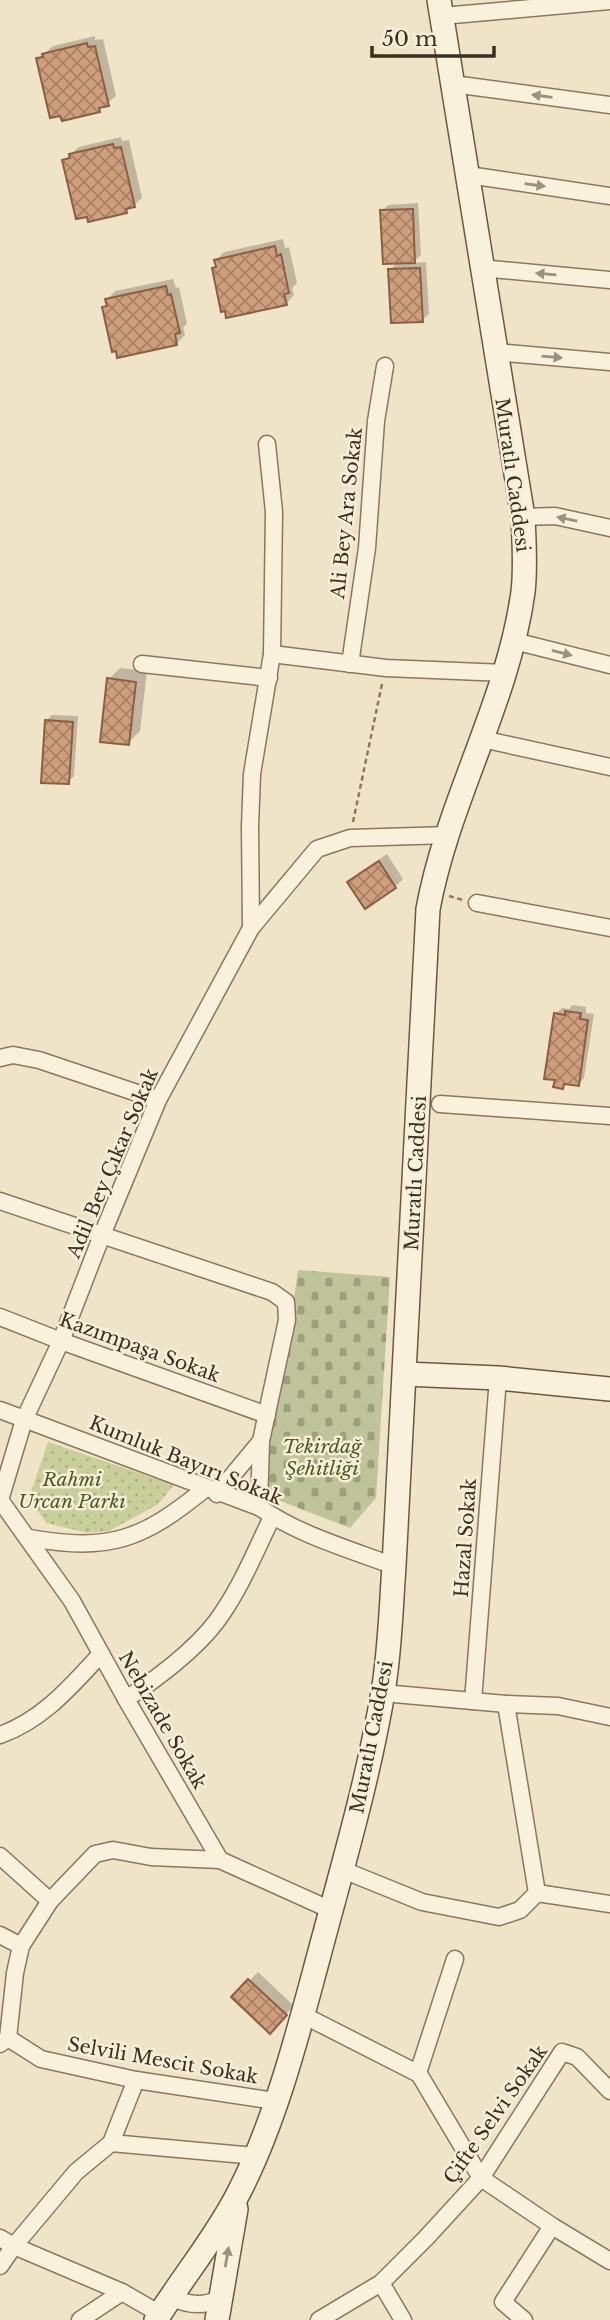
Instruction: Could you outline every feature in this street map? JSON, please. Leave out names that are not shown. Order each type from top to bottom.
[{"type":"main road","name":"Muratlı Caddesi","points":[[162,2310],[221,2226],[256,2156],[303,2015],[343,1870],[383,1693],[394,1566],[428,909],[449,835],[505,673],[523,592],[523,517],[441,8]]},
{"type":"main road","points":[[405,1374],[498,1378],[610,1390]]},
{"type":"main road","points":[[218,2310],[238,2195]]},
{"type":"street","points":[[441,8],[610,1]]},
{"type":"street","points":[[453,84],[610,105]]},
{"type":"street","points":[[468,175],[610,196]]},
{"type":"street","points":[[481,268],[610,280]]},
{"type":"street","points":[[495,352],[610,362]]},
{"type":"street","name":"Ali Bey Ara Sokak","points":[[350,664],[367,548],[376,421],[385,366]]},
{"type":"street","name":"Adil Bey Çıkar Sokak","points":[[251,928],[252,774],[271,654],[274,512],[267,444]]},
{"type":"street","points":[[523,517],[555,516],[610,528]]},
{"type":"street","points":[[514,640],[610,665]]},
{"type":"street","points":[[271,654],[386,667],[505,673]]},
{"type":"street","points":[[142,664],[269,678]]},
{"type":"street","points":[[482,739],[610,766]]},
{"type":"street","name":"Adil Bey Çıkar Sokak","points":[[0,1500],[24,1420],[61,1341],[158,1100],[251,928],[317,849],[350,838],[449,835]]},
{"type":"street","points":[[477,902],[610,928]]},
{"type":"street","points":[[0,1058],[13,1055],[39,1060],[158,1100]]},
{"type":"street","points":[[440,1104],[610,1116]]},
{"type":"street","points":[[0,1201],[272,1292],[286,1302],[287,1320],[261,1441],[265,1512],[236,1591],[215,1624],[160,1676],[126,1699]]},
{"type":"street","name":"Kazımpaşa Sokak","points":[[0,1317],[267,1415]]},
{"type":"street","name":"Hazal Sokak","points":[[473,1701],[498,1378]]},
{"type":"street","name":"Kumluk Bayırı Sokak","points":[[0,1410],[265,1512],[339,1546],[394,1566]]},
{"type":"street","points":[[29,1538],[62,1544],[103,1544],[134,1536],[211,1491],[261,1441]]},
{"type":"street","name":"Nebizade Sokak","points":[[0,1500],[72,1601],[220,1860]]},
{"type":"street","points":[[0,1735],[15,1730],[40,1715],[101,1654]]},
{"type":"street","points":[[383,1693],[558,1706],[610,1717]]},
{"type":"street","points":[[506,1704],[537,1893]]},
{"type":"street","points":[[4,2041],[21,1946],[50,1900],[95,1854],[113,1850],[151,1857],[220,1860],[331,1910]]},
{"type":"street","points":[[0,1856],[50,1900]]},
{"type":"street","points":[[343,1870],[422,1902],[499,1917],[520,1910],[537,1893]]},
{"type":"street","points":[[537,1893],[610,1905]]},
{"type":"street","points":[[0,1935],[21,1946]]},
{"type":"street","points":[[418,2073],[455,1959]]},
{"type":"street","points":[[303,2015],[418,2073],[481,2178],[610,2261]]},
{"type":"street","name":"Selvili Mescit Sokak","points":[[4,2041],[41,2059],[136,2080],[275,2101]]},
{"type":"street","name":"Çifte Selvi Sokak","points":[[319,2320],[381,2283],[481,2178],[562,2052],[577,2057],[610,2091]]},
{"type":"street","points":[[0,2266],[7,2242],[76,2172],[111,2143],[136,2080]]},
{"type":"street","points":[[111,2143],[256,2156]]},
{"type":"street","points":[[524,2320],[503,2302],[552,2226]]},
{"type":"street","points":[[7,2242],[162,2310],[183,2303],[207,2305],[218,2310]]},
{"type":"street","points":[[381,2283],[403,2320]]},
{"type":"street","points":[[80,2320],[122,2292]]},
{"type":"path","points":[[350,838],[386,667]]},
{"type":"path","points":[[431,892],[477,902]]},
{"type":"green space","name":"Tekirdağ Şehitliği","points":[[298,1270],[390,1277],[376,1498],[350,1528],[265,1495],[264,1463],[284,1368]]},
{"type":"green space","name":"Rahmi Urcan Parkı","points":[[48,1442],[174,1485],[157,1505],[109,1531],[88,1533],[46,1523],[29,1498]]},
{"type":"building","points":[[87,43],[88,47],[95,46],[109,106],[99,108],[100,112],[62,121],[60,116],[50,118],[36,58],[43,57],[42,54]]},
{"type":"building","points":[[113,144],[114,148],[121,147],[135,207],[126,209],[127,213],[88,222],[87,217],[76,219],[62,160],[70,158],[69,154]]},
{"type":"building","points":[[413,209],[415,263],[383,264],[380,210]]},
{"type":"building","points":[[275,246],[277,256],[281,254],[289,293],[284,294],[287,305],[226,318],[225,311],[221,312],[212,268],[216,267],[214,260]]},
{"type":"building","points":[[420,268],[423,322],[391,323],[388,269]]},
{"type":"building","points":[[166,286],[168,295],[171,294],[180,333],[175,334],[177,345],[117,358],[116,351],[112,352],[102,307],[107,306],[105,299]]},
{"type":"building","points":[[107,678],[136,682],[129,745],[100,742]]},
{"type":"building","points":[[45,720],[73,722],[69,784],[41,783]]},
{"type":"building","points":[[379,861],[396,888],[365,909],[347,882]]},
{"type":"building","points":[[565,1011],[581,1013],[580,1019],[588,1020],[579,1086],[564,1084],[563,1089],[553,1087],[555,1080],[544,1079],[554,1013],[565,1015]]},
{"type":"building","points":[[248,1979],[287,2015],[270,2034],[231,1997]]}]
